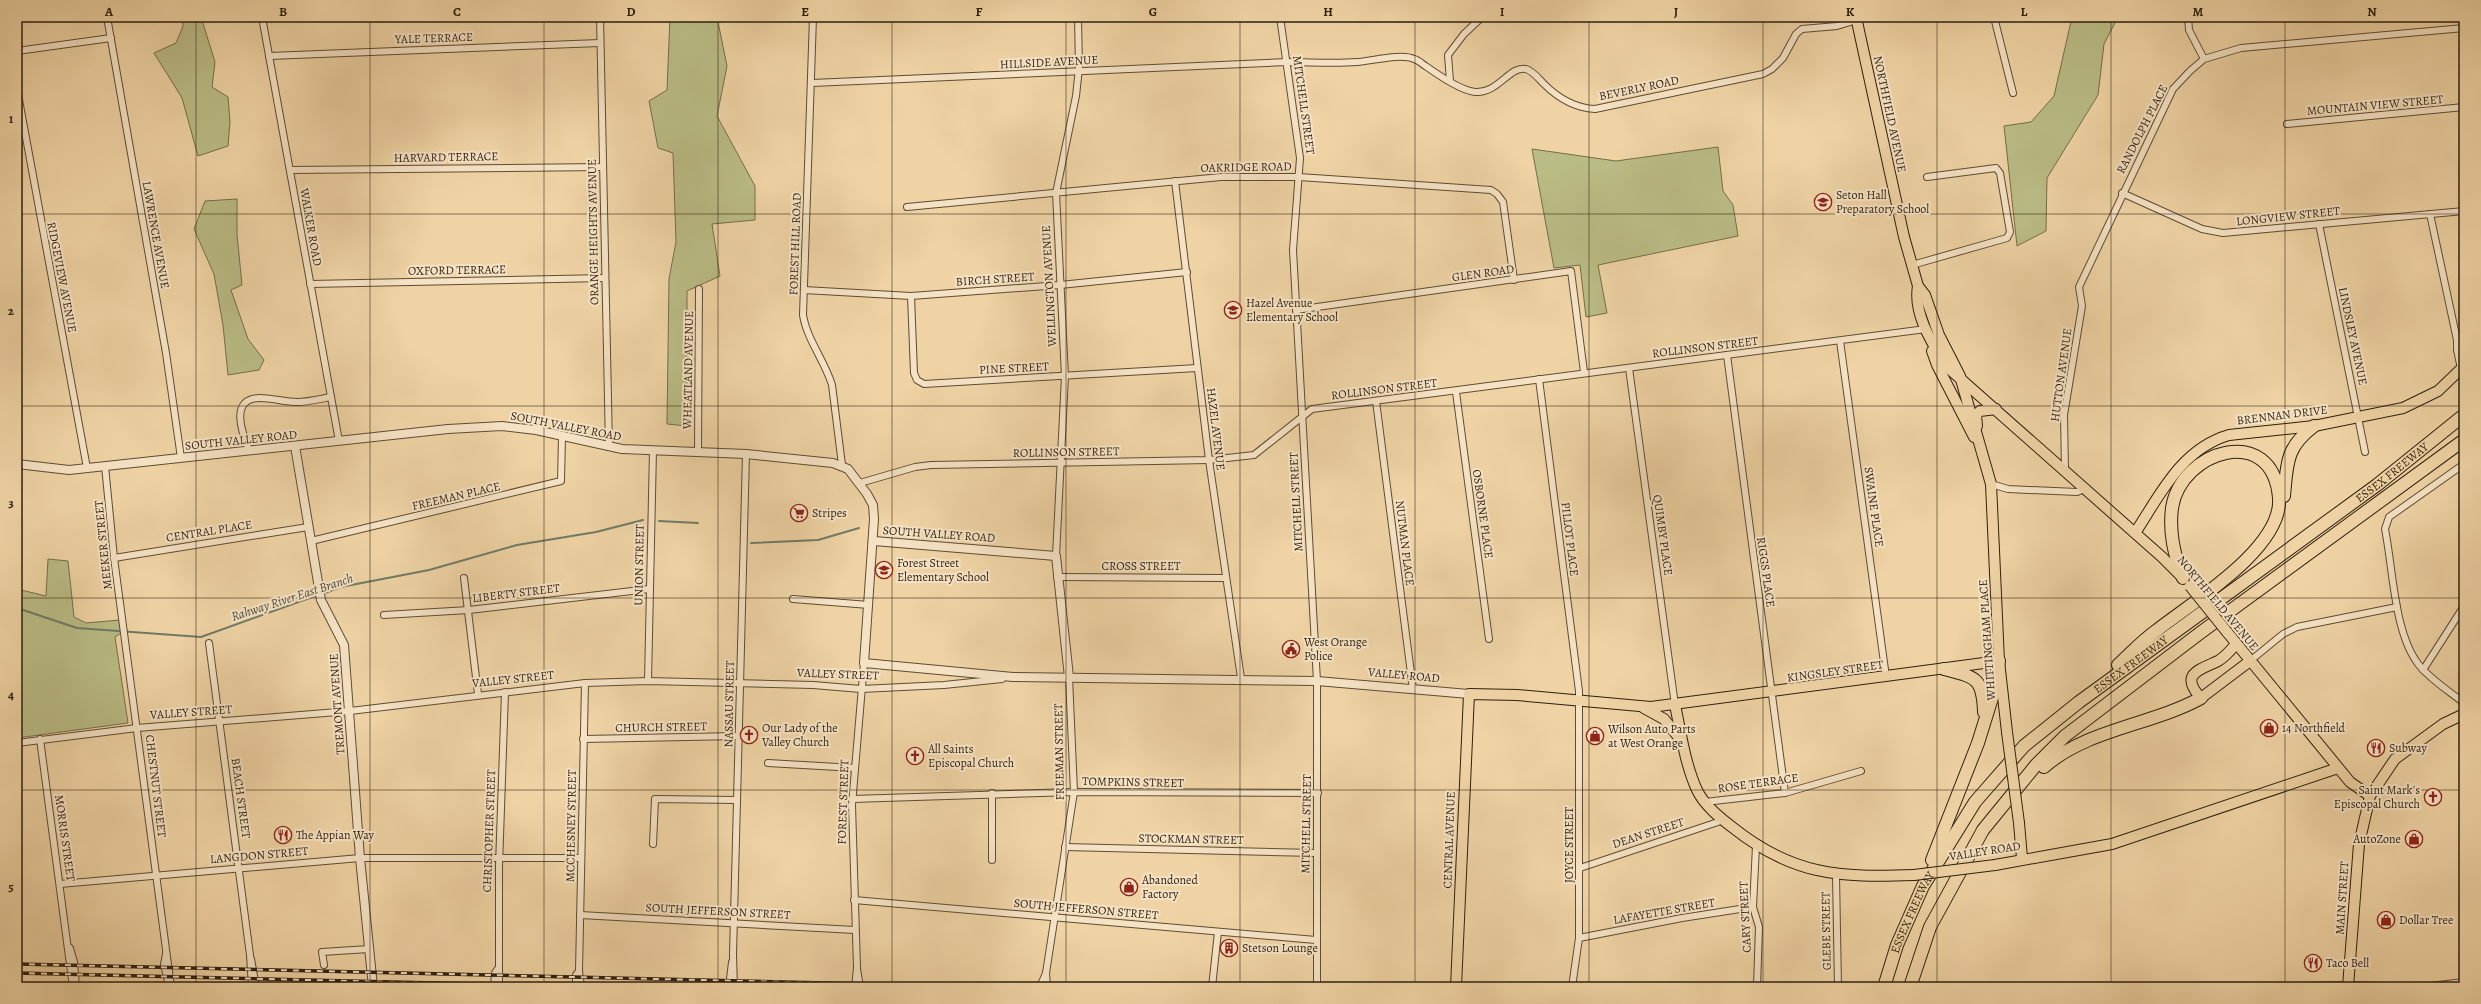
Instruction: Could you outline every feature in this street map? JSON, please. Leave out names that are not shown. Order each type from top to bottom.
[{"type":"highway","name":"ESSEX FREEWAY","points":[[1884,987],[1897,945],[1923,886],[1975,802],[2024,746],[2079,702],[2376,485],[2464,415]]},
{"type":"highway","points":[[2079,702],[2154,632],[2246,560],[2262,543],[2284,499],[2288,456],[2297,441],[2314,426]]},
{"type":"highway","name":"ESSEX FREEWAY","points":[[1910,987],[1930,927],[1983,830],[2036,765],[2065,736],[2200,634],[2464,440]]},
{"type":"highway","points":[[2186,582],[2172,548],[2172,506],[2183,484],[2209,459],[2229,450],[2239,450],[2263,460],[2277,480],[2280,509]]},
{"type":"highway","points":[[1923,886],[1984,725],[1999,661]]},
{"type":"highway","points":[[1944,669],[1973,677],[1981,684],[1983,694],[1984,725]]},
{"type":"highway","points":[[2010,796],[2053,759],[2080,745],[2165,715],[2201,698]]},
{"type":"main road","name":"NORTHFIELD AVENUE","points":[[1856,18],[1900,221],[1918,286],[1925,295],[1939,335],[1960,376]]},
{"type":"main road","name":"NORTHFIELD AVENUE","points":[[1918,286],[1916,299],[1926,329],[1946,366],[1960,376],[2065,472],[2135,533],[2186,582],[2350,782],[2370,796]]},
{"type":"main road","name":"WHITTINGHAM PLACE","points":[[1926,329],[1937,365],[1980,445]]},
{"type":"main road","name":"BRENNAN DRIVE","points":[[2135,533],[2178,468],[2206,444],[2229,435],[2314,426],[2403,408],[2424,400],[2438,391],[2463,368]]},
{"type":"main road","name":"WHITTINGHAM PLACE","points":[[1960,376],[1991,484],[1999,661],[2022,858]]},
{"type":"main road","points":[[1980,445],[1976,415],[1982,409],[1996,409]]},
{"type":"main road","points":[[2236,644],[2219,660],[2197,669],[2193,673],[2191,678],[2194,690],[2201,698],[2250,661]]},
{"type":"main road","name":"KINGSLEY STREET","points":[[1675,705],[1999,661]]},
{"type":"main road","name":"VALLEY ROAD","points":[[1469,694],[1517,695],[1579,702],[1640,706],[1675,705],[1684,745],[1697,789],[1705,802],[1724,820],[1756,846],[1793,864],[1836,875],[1914,875],[1996,865],[2022,858],[2081,851],[2112,844],[2338,768]]},
{"type":"main road","name":"CENTRAL AVENUE","points":[[1456,987],[1469,694]]},
{"type":"main road","name":"VALLEY ROAD","points":[[1640,706],[1664,719],[1684,745]]},
{"type":"main road","name":"MAIN STREET","points":[[2348,986],[2359,844],[2370,796],[2395,759],[2443,724],[2464,714]]},
{"type":"street","name":"LAWRENCE AVENUE","points":[[107,17],[166,353],[181,458]]},
{"type":"street","name":"WALKER ROAD","points":[[262,17],[339,441]]},
{"type":"street","name":"ORANGE HEIGHTS AVENUE","points":[[600,17],[609,447]]},
{"type":"street","name":"FOREST HILL ROAD","points":[[813,17],[804,290],[805,325],[829,374],[832,385],[842,465]]},
{"type":"street","name":"WELLINGTON AVENUE","points":[[1056,556],[1065,376],[1056,193],[1076,96],[1078,72],[1078,17]]},
{"type":"street","name":"MITCHELL STREET","points":[[1280,17],[1298,136],[1299,177],[1293,250],[1317,681],[1317,987]]},
{"type":"street","points":[[1450,81],[1448,55],[1464,34],[1482,17]]},
{"type":"street","points":[[1994,17],[2013,93]]},
{"type":"street","points":[[2188,17],[2189,30],[2204,59]]},
{"type":"street","name":"BEVERLY ROAD","points":[[1287,62],[1356,62],[1405,57],[1415,59],[1450,81],[1475,92],[1486,91],[1499,85],[1520,68],[1527,69],[1552,92],[1577,106],[1605,107],[1762,74],[1772,69],[1783,58],[1796,34],[1802,29],[1838,26],[1856,18]]},
{"type":"street","name":"RANDOLPH PLACE","points":[[2082,282],[2122,193],[2173,89],[2190,70],[2204,59],[2241,48],[2464,28]]},
{"type":"street","points":[[17,51],[111,38]]},
{"type":"street","name":"YALE TERRACE","points":[[269,56],[600,43]]},
{"type":"street","name":"HILLSIDE AVENUE","points":[[812,83],[1287,62]]},
{"type":"street","name":"RIDGEVIEW AVENUE","points":[[17,89],[87,468]]},
{"type":"street","name":"MOUNTAIN VIEW STREET","points":[[2287,124],[2464,108]]},
{"type":"street","points":[[17,138],[25,137]]},
{"type":"street","name":"HARVARD TERRACE","points":[[290,170],[603,166]]},
{"type":"street","points":[[1912,265],[2007,238],[2010,232],[2000,173],[1996,168],[1928,177]]},
{"type":"street","name":"OAKRIDGE ROAD","points":[[907,206],[1221,177],[1299,177],[1491,190],[1497,194],[1503,202],[1514,280]]},
{"type":"street","name":"HAZEL AVENUE","points":[[1175,181],[1209,460],[1225,578],[1241,678]]},
{"type":"street","name":"LONGVIEW STREET","points":[[2122,193],[2202,229],[2223,234],[2464,211]]},
{"type":"street","points":[[2430,214],[2457,340],[2457,350],[2463,368]]},
{"type":"street","name":"LINDSLEY AVENUE","points":[[2319,224],[2365,452]]},
{"type":"street","name":"GLEN ROAD","points":[[1296,310],[1571,271],[1584,372]]},
{"type":"street","name":"BIRCH STREET","points":[[804,290],[911,296],[1060,285],[1187,272]]},
{"type":"street","name":"OXFORD TERRACE","points":[[310,284],[605,278]]},
{"type":"street","name":"HUTTON AVENUE","points":[[2065,472],[2064,415],[2077,343],[2082,306],[2079,287],[2082,282]]},
{"type":"street","name":"WHEATLAND AVENUE","points":[[698,451],[699,289]]},
{"type":"street","name":"PINE STREET","points":[[911,296],[914,373],[917,380],[924,384],[1197,368]]},
{"type":"street","name":"ROLLINSON STREET","points":[[860,482],[915,467],[1209,460],[1254,455],[1312,409],[1456,392],[1584,372],[1629,368],[1926,329]]},
{"type":"street","points":[[2457,340],[2464,349]]},
{"type":"street","name":"SWAINE PLACE","points":[[1840,341],[1886,677]]},
{"type":"street","name":"RIGGS PLACE","points":[[1727,355],[1785,793]]},
{"type":"street","name":"QUIMBY PLACE","points":[[1629,368],[1675,705]]},
{"type":"street","name":"PILLOT PLACE","points":[[1539,379],[1579,702]]},
{"type":"street","name":"OSBORNE PLACE","points":[[1456,392],[1489,639]]},
{"type":"street","points":[[249,450],[240,428],[239,416],[248,401],[262,398],[299,402],[331,397]]},
{"type":"street","name":"NUTMAN PLACE","points":[[1376,401],[1413,689]]},
{"type":"street","name":"SOUTH VALLEY ROAD","points":[[17,464],[68,470],[448,429],[502,426],[536,430],[609,447],[746,454],[842,465],[848,469],[860,482],[872,505],[874,542],[1056,556]]},
{"type":"street","name":"FREEMAN PLACE","points":[[310,541],[561,481],[562,436]]},
{"type":"street","name":"TREMONT AVENUE","points":[[294,446],[321,600],[344,645],[360,858],[370,967],[374,987]]},
{"type":"street","name":"UNION STREET","points":[[648,681],[653,450]]},
{"type":"street","name":"NASSAU STREET","points":[[734,987],[733,955],[746,454]]},
{"type":"street","points":[[2464,464],[2386,522],[2385,531],[2397,607],[2412,655],[2423,670],[2464,702]]},
{"type":"street","name":"MEEKER STREET","points":[[105,466],[114,558],[123,622]]},
{"type":"street","points":[[1991,484],[2008,489],[2077,492],[2084,489]]},
{"type":"street","name":"CENTRAL PLACE","points":[[114,558],[308,527]]},
{"type":"street","name":"FOREST STREET","points":[[860,987],[857,968],[854,900],[852,799],[874,542]]},
{"type":"street","name":"FREEMAN STREET","points":[[1047,987],[1046,973],[1074,792],[1069,677],[1057,577],[1056,556]]},
{"type":"street","name":"CROSS STREET","points":[[1057,577],[1225,578]]},
{"type":"street","points":[[464,578],[478,694]]},
{"type":"street","name":"LIBERTY STREET","points":[[384,615],[469,610],[649,589]]},
{"type":"street","points":[[793,599],[869,605]]},
{"type":"street","points":[[2423,670],[2464,606]]},
{"type":"street","points":[[2250,661],[2283,634],[2296,627],[2397,607]]},
{"type":"street","name":"CHESTNUT STREET","points":[[123,622],[166,952],[170,964],[170,987]]},
{"type":"street","name":"BEACH STREET","points":[[209,643],[239,868],[250,956],[252,987]]},
{"type":"street","name":"VALLEY STREET","points":[[864,663],[1013,677],[1069,677]]},
{"type":"street","name":"VALLEY STREET","points":[[17,743],[137,728],[350,711],[478,694],[585,683],[648,681],[813,685],[861,689],[944,685],[1013,677]]},
{"type":"street","name":"VALLEY ROAD","points":[[1069,677],[1241,678],[1317,681],[1469,694]]},
{"type":"street","name":"MCCHESNEY STREET","points":[[581,987],[579,971],[585,683]]},
{"type":"street","name":"CHRISTOPHER STREET","points":[[499,987],[497,970],[504,692]]},
{"type":"street","name":"JOYCE STREET","points":[[1572,987],[1579,938],[1579,702]]},
{"type":"street","name":"CHURCH STREET","points":[[583,739],[739,736]]},
{"type":"street","name":"MORRIS STREET","points":[[40,740],[68,940],[74,962],[76,987]]},
{"type":"street","points":[[768,763],[855,768]]},
{"type":"street","name":"ROSE TERRACE","points":[[1705,802],[1785,793],[1861,771]]},
{"type":"street","points":[[992,793],[992,860]]},
{"type":"street","name":"TOMPKINS STREET","points":[[852,799],[992,793],[1318,793]]},
{"type":"street","points":[[653,844],[655,799],[737,800]]},
{"type":"street","name":"DEAN STREET","points":[[1580,868],[1724,820]]},
{"type":"street","name":"CARY STREET","points":[[1756,846],[1753,907],[1758,926],[1756,987]]},
{"type":"street","name":"STOCKMAN STREET","points":[[1065,847],[1316,853]]},
{"type":"street","name":"LANGDON STREET","points":[[60,884],[360,858],[581,858]]},
{"type":"street","name":"GLEBE STREET","points":[[1836,875],[1838,987]]},
{"type":"street","name":"SOUTH JEFFERSON STREET","points":[[854,900],[1316,940]]},
{"type":"street","name":"LAFAYETTE STREET","points":[[1579,938],[1682,918],[1753,907]]},
{"type":"street","name":"SOUTH JEFFERSON STREET","points":[[580,915],[856,930]]},
{"type":"street","points":[[1212,987],[1218,932]]},
{"type":"street","name":"MORRIS STREET","points":[[68,940],[68,962],[73,987]]},
{"type":"street","points":[[324,965],[322,952],[369,949]]},
{"type":"street","name":"NASSAU STREET","points":[[729,987],[733,955]]},
{"type":"street","name":"BEACH STREET","points":[[250,956],[254,967],[256,987]]},
{"type":"street","name":"TREMONT AVENUE","points":[[369,987],[368,970],[370,967]]},
{"type":"street","name":"FOREST STREET","points":[[855,987],[857,968]]},
{"type":"street","name":"CHRISTOPHER STREET","points":[[494,987],[495,973],[497,970]]},
{"type":"street","name":"MCCHESNEY STREET","points":[[576,987],[576,975],[579,971]]},
{"type":"street","name":"FREEMAN STREET","points":[[1040,987],[1046,973]]},
{"type":"street","points":[[2238,987],[2420,987],[2464,982]]},
{"type":"green space","points":[[183,17],[201,17],[215,62],[212,87],[228,97],[230,122],[228,146],[198,156],[182,98],[154,53],[176,43],[183,26]]},
{"type":"green space","points":[[670,17],[717,17],[727,66],[717,116],[755,186],[755,220],[712,224],[720,276],[687,291],[687,426],[667,424],[669,279],[676,242],[673,153],[658,148],[649,101],[667,90]]},
{"type":"green space","points":[[2072,17],[2118,17],[2104,44],[2098,95],[2047,178],[2046,231],[2017,246],[2004,126],[2031,122],[2054,96]]},
{"type":"green space","points":[[1718,147],[1723,191],[1733,205],[1738,236],[1598,265],[1607,313],[1586,317],[1580,265],[1554,268],[1532,149],[1616,161]]},
{"type":"green space","points":[[237,199],[237,234],[242,285],[231,290],[248,339],[264,360],[259,370],[228,375],[223,325],[214,274],[194,229],[205,201]]},
{"type":"green space","points":[[48,559],[68,561],[74,617],[86,623],[120,620],[121,633],[115,637],[128,723],[17,738],[17,589],[46,596]]},
{"type":"waterway","name":"Rahway River East Branch","points":[[322,594],[341,587],[429,570],[517,545],[596,532],[643,520]]},
{"type":"waterway","name":"Rahway River East Branch","points":[[659,521],[698,523]]},
{"type":"waterway","name":"Rahway River East Branch","points":[[751,543],[818,540],[859,528]]},
{"type":"waterway","name":"Rahway River East Branch","points":[[17,608],[77,628],[201,637],[318,595]]},
{"type":"railway","points":[[17,964],[1000,987]]},
{"type":"railway","points":[[17,973],[603,987]]},
{"type":"place","name":"Seton Hall Preparatory School","points":[[1823,202]]},
{"type":"place","name":"Hazel Avenue Elementary School","points":[[1233,310]]},
{"type":"place","name":"Stripes","points":[[799,513]]},
{"type":"place","name":"Forest Street Elementary School","points":[[884,570]]},
{"type":"place","name":"West Orange Police","points":[[1291,649]]},
{"type":"place","name":"14 Northfield","points":[[2269,728]]},
{"type":"place","name":"Our Lady of the Valley Church","points":[[749,735]]},
{"type":"place","name":"Wilson Auto Parts at West Orange","points":[[1595,736]]},
{"type":"place","name":"Subway","points":[[2376,748]]},
{"type":"place","name":"All Saints Episcopal Church","points":[[915,756]]},
{"type":"place","name":"Saint Mark's Episcopal Church","points":[[2433,797]]},
{"type":"place","name":"The Appian Way","points":[[283,835]]},
{"type":"place","name":"AutoZone","points":[[2414,839]]},
{"type":"place","name":"Abandoned Factory","points":[[1129,887]]},
{"type":"place","name":"Dollar Tree","points":[[2386,920]]},
{"type":"place","name":"Stetson Lounge","points":[[1229,948]]},
{"type":"place","name":"Taco Bell","points":[[2313,963]]}]
